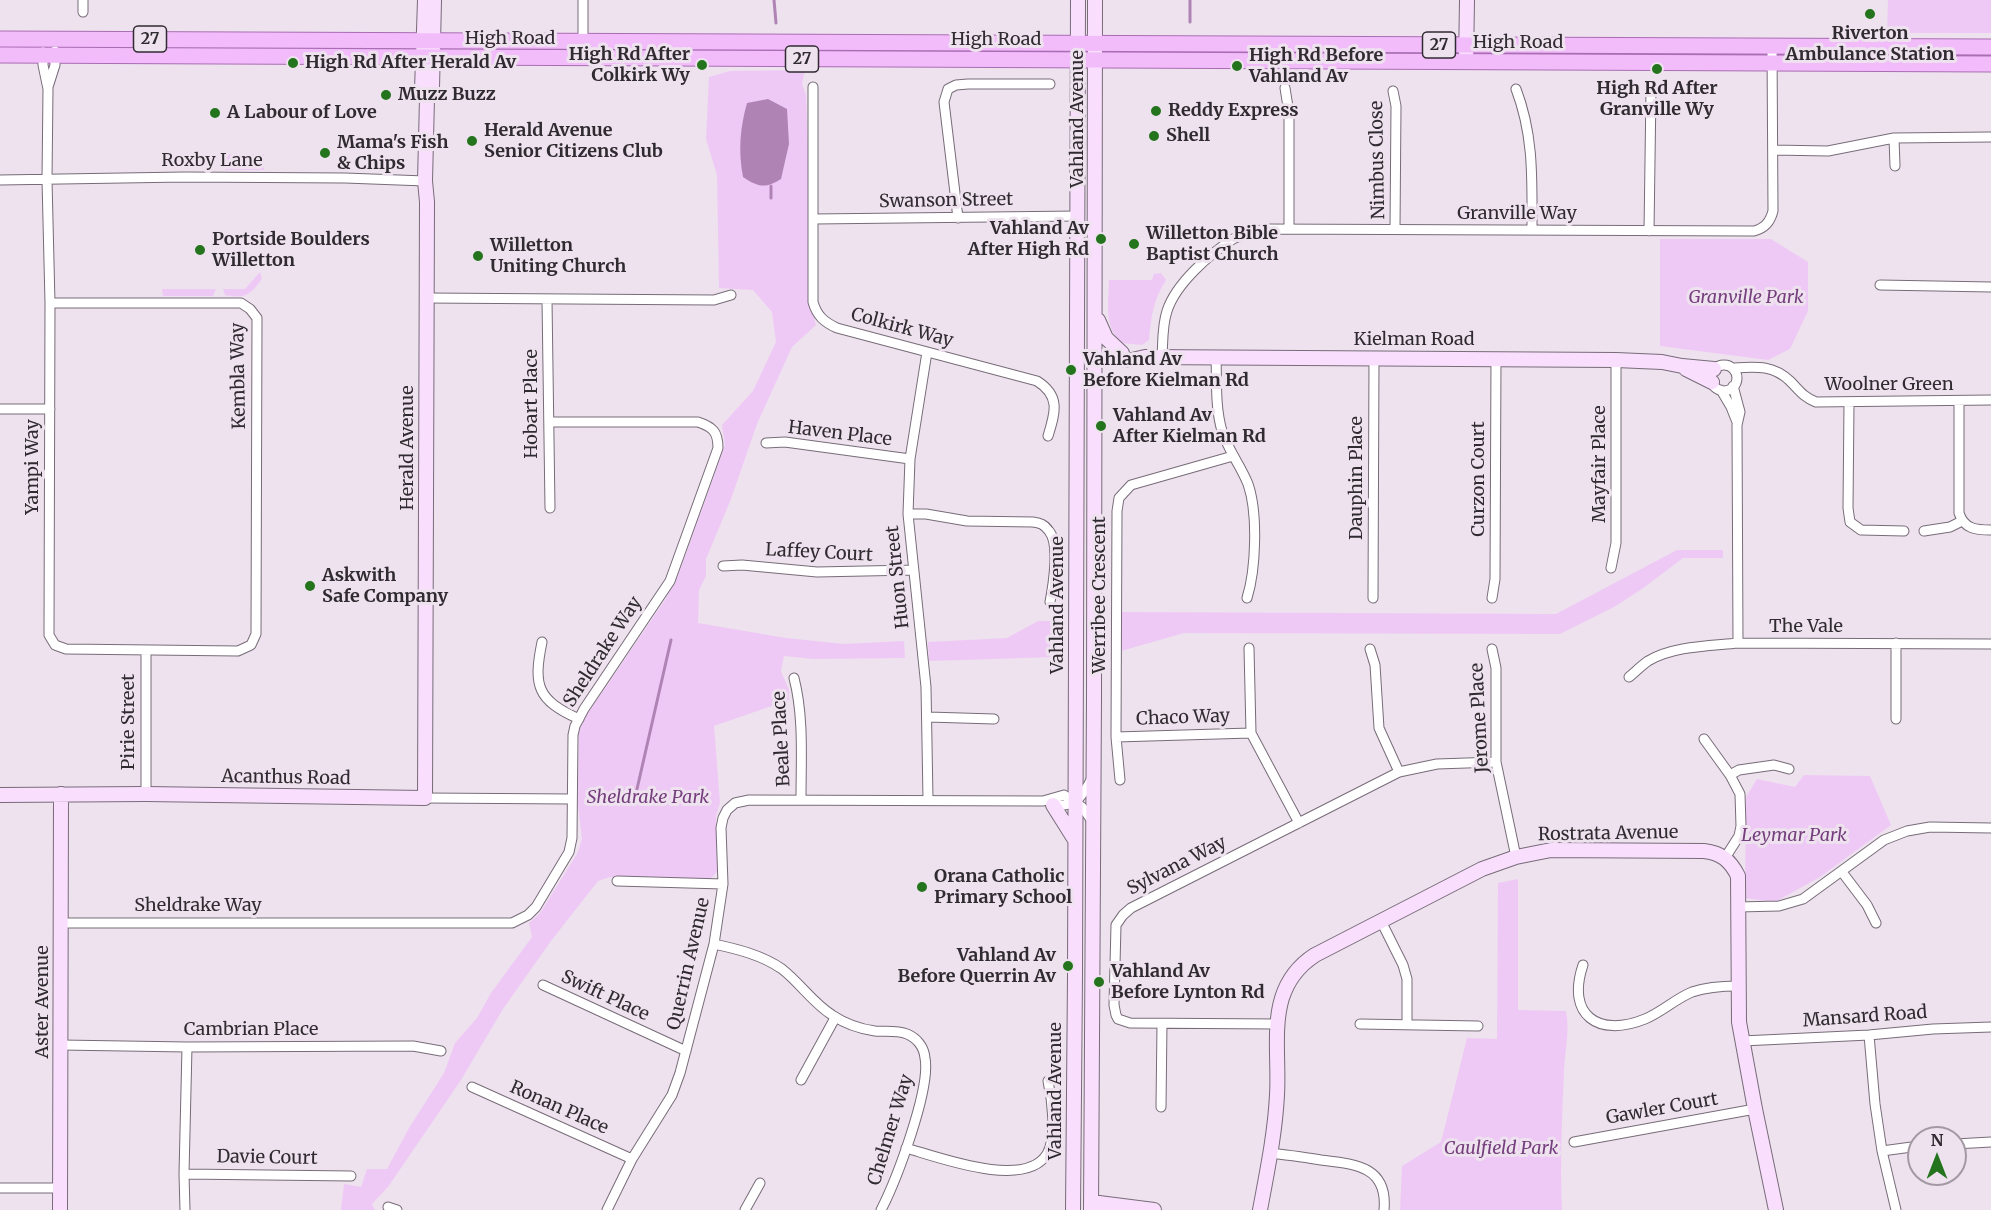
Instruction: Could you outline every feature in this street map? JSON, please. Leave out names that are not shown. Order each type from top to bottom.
[{"type":"main road","name":"High Road","points":[[0,39],[1991,47]]},
{"type":"main road","name":"High Road","points":[[0,55],[1991,64]]},
{"type":"street","points":[[83,0],[83,12]]},
{"type":"street","points":[[425,0],[429,41]]},
{"type":"street","points":[[429,41],[435,0]]},
{"type":"street","points":[[583,0],[583,41]]},
{"type":"street","name":"Vahland Avenue","points":[[1072,1210],[1076,802],[1078,0]]},
{"type":"street","name":"Vahland Avenue","points":[[1089,1208],[1098,359],[1095,312],[1095,0]]},
{"type":"street","points":[[1467,0],[1471,62]]},
{"type":"street","points":[[1471,45],[1475,0]]},
{"type":"street","name":"Yampi Way","points":[[49,39],[49,56],[55,65],[48,89],[47,180],[50,303],[49,635],[55,645],[66,649],[238,651],[251,645]]},
{"type":"street","name":"Herald Avenue","points":[[425,798],[427,202],[425,181],[427,98],[432,88],[428,58],[429,41]]},
{"type":"street","name":"Granville Way","points":[[1162,357],[1163,329],[1167,310],[1181,285],[1207,259],[1235,238],[1265,229],[1754,231],[1766,226],[1773,211],[1772,46]]},
{"type":"street","points":[[958,218],[944,102],[948,89],[968,84],[1050,84]]},
{"type":"street","name":"Colkirk Way","points":[[813,87],[813,302],[816,312],[825,322],[837,328],[1030,379],[1047,387],[1054,403],[1054,418],[1048,436]]},
{"type":"street","points":[[1285,88],[1289,113],[1289,229]]},
{"type":"street","points":[[1516,89],[1525,114],[1530,145],[1532,230]]},
{"type":"street","points":[[1649,231],[1651,90]]},
{"type":"street","name":"Nimbus Close","points":[[1393,91],[1396,106],[1395,229]]},
{"type":"street","points":[[1773,150],[1828,151],[1894,138],[1991,137]]},
{"type":"street","points":[[1894,138],[1895,166]]},
{"type":"street","name":"Roxby Lane","points":[[0,180],[184,177],[425,181]]},
{"type":"street","name":"Swanson Street","points":[[814,219],[1078,216]]},
{"type":"street","points":[[1880,285],[1991,287]]},
{"type":"street","points":[[426,298],[714,300],[731,295]]},
{"type":"street","name":"Hobart Place","points":[[547,300],[550,508]]},
{"type":"street","name":"Kembla Way","points":[[50,303],[241,303],[257,318],[256,634],[251,645]]},
{"type":"street","points":[[1095,312],[1106,338],[1122,353]]},
{"type":"street","points":[[1077,329],[1087,349],[1098,359],[1086,366],[1084,387],[1077,399]]},
{"type":"street","name":"Huon Street","points":[[927,352],[910,459],[908,514],[928,717],[928,799]]},
{"type":"street","name":"Kielman Road","points":[[1098,359],[1122,353],[1145,357],[1616,360],[1662,362],[1682,366],[1716,380]]},
{"type":"street","name":"Kielman Road","points":[[1098,359],[1132,360],[1145,357]]},
{"type":"street","points":[[1216,358],[1219,418],[1222,432],[1248,484],[1252,501],[1253,579],[1247,598]]},
{"type":"street","name":"Dauphin Place","points":[[1373,598],[1374,358]]},
{"type":"street","name":"Curzon Court","points":[[1492,598],[1495,579],[1496,359]]},
{"type":"street","name":"Mayfair Place","points":[[1611,568],[1616,543],[1616,360]]},
{"type":"street","points":[[1737,424],[1731,406],[1716,380],[1721,365],[1732,368],[1763,366]]},
{"type":"street","points":[[1716,380],[1730,389],[1735,382],[1763,366]]},
{"type":"street","name":"Woolner Green","points":[[1763,366],[1781,374],[1803,396],[1823,402],[1991,400]]},
{"type":"street","points":[[1732,368],[1740,412],[1737,424],[1738,643]]},
{"type":"street","points":[[1959,401],[1959,506],[1962,521],[1977,530],[1991,530]]},
{"type":"street","points":[[1849,403],[1848,508],[1850,522],[1861,530],[1904,531]]},
{"type":"street","points":[[0,409],[50,409]]},
{"type":"street","name":"Sheldrake Way","points":[[62,923],[512,923],[528,915],[536,907],[569,852],[572,838],[573,735],[579,719],[670,581],[718,448],[718,437],[712,427],[698,422],[549,422]]},
{"type":"street","name":"Haven Place","points":[[766,443],[785,442],[910,459]]},
{"type":"street","name":"Werribee Crescent","points":[[1120,780],[1116,737],[1117,511],[1119,498],[1131,484],[1233,456]]},
{"type":"street","points":[[908,514],[926,514],[967,521],[1043,524],[1054,540],[1050,602]]},
{"type":"street","points":[[1924,531],[1950,527],[1962,521]]},
{"type":"street","name":"Laffey Court","points":[[723,566],[742,565],[826,572],[913,570]]},
{"type":"street","points":[[542,642],[538,681],[543,695],[552,704],[579,719]]},
{"type":"street","name":"The Vale","points":[[1629,677],[1648,661],[1671,652],[1738,643],[1991,644]]},
{"type":"street","points":[[1896,643],[1896,719]]},
{"type":"street","points":[[1249,648],[1251,733],[1299,823]]},
{"type":"street","points":[[1370,649],[1375,665],[1379,728],[1399,772]]},
{"type":"street","name":"Jerome Place","points":[[1492,649],[1496,668],[1496,762],[1516,857]]},
{"type":"street","name":"Pirie Street","points":[[146,650],[146,794]]},
{"type":"street","name":"Beale Place","points":[[794,678],[798,692],[801,738],[801,800]]},
{"type":"street","points":[[928,717],[994,719]]},
{"type":"street","name":"Chaco Way","points":[[1116,737],[1251,733]]},
{"type":"street","points":[[1704,739],[1730,775],[1740,794],[1739,836],[1725,858],[1738,876],[1738,986],[1742,1041],[1776,1210]]},
{"type":"street","name":"Sylvana Way","points":[[1278,1024],[1123,1022],[1116,1015],[1115,933],[1118,920],[1131,908],[1399,772],[1437,764],[1496,762]]},
{"type":"street","points":[[1730,775],[1739,770],[1774,765],[1789,769]]},
{"type":"street","points":[[1093,776],[1087,789],[1076,802],[1093,823]]},
{"type":"street","name":"Aster Avenue","points":[[60,1210],[61,794]]},
{"type":"street","name":"Acanthus Road","points":[[0,795],[146,794],[572,799]]},
{"type":"street","name":"Querrin Avenue","points":[[607,1210],[632,1159],[672,1095],[680,1073],[714,944],[723,884],[721,828],[723,818],[727,810],[735,803],[749,800],[928,799],[1048,803],[1064,795],[1076,802]]},
{"type":"street","points":[[1048,803],[1075,840]]},
{"type":"street","points":[[1738,907],[1779,906],[1803,899],[1884,840],[1907,831],[1930,827],[1991,828]]},
{"type":"street","name":"Rostrata Avenue","points":[[1260,1210],[1277,1096],[1278,1024],[1281,1000],[1287,984],[1302,963],[1482,869],[1532,853],[1568,850],[1704,851],[1725,858]]},
{"type":"street","points":[[1842,872],[1867,904],[1876,923]]},
{"type":"street","points":[[617,880],[723,884]]},
{"type":"street","points":[[1381,921],[1403,965],[1407,979],[1407,1024]]},
{"type":"street","name":"Chelmer Way","points":[[714,944],[747,952],[781,969],[836,1018],[873,1031],[906,1034],[922,1047],[926,1064],[924,1085],[906,1148],[881,1210]]},
{"type":"street","points":[[1583,965],[1577,989],[1578,1001],[1587,1016],[1601,1024],[1634,1023],[1698,990],[1738,986]]},
{"type":"street","name":"Swift Place","points":[[543,985],[686,1051]]},
{"type":"street","points":[[801,1080],[836,1018]]},
{"type":"street","points":[[1161,1107],[1162,1024]]},
{"type":"street","points":[[1360,1024],[1478,1026]]},
{"type":"street","name":"Mansard Road","points":[[1742,1041],[1991,1027]]},
{"type":"street","points":[[1869,1035],[1882,1151],[1896,1210]]},
{"type":"street","name":"Cambrian Place","points":[[61,1045],[413,1046],[441,1051]]},
{"type":"street","points":[[185,1210],[187,1047]]},
{"type":"street","points":[[906,1148],[974,1167],[1018,1170],[1035,1166],[1046,1155],[1052,1138],[1051,1094],[1048,1081]]},
{"type":"street","name":"Ronan Place","points":[[472,1087],[632,1159]]},
{"type":"street","name":"Gawler Court","points":[[1574,1142],[1755,1109]]},
{"type":"street","points":[[1967,1143],[1991,1142]]},
{"type":"street","points":[[1882,1151],[1907,1148]]},
{"type":"street","points":[[1270,1153],[1351,1164],[1369,1170],[1382,1186],[1384,1210]]},
{"type":"street","points":[[1073,1173],[1089,1208],[1154,1210]]},
{"type":"street","name":"Davie Court","points":[[184,1174],[351,1176]]},
{"type":"street","points":[[745,1210],[760,1183]]},
{"type":"street","points":[[0,1188],[60,1188]]},
{"type":"green space","points":[[1888,0],[1991,0],[1991,33],[1887,33]]},
{"type":"green space","name":"Sheldrake Park","points":[[805,70],[802,84],[806,95],[809,174],[809,300],[816,325],[792,347],[757,424],[731,499],[706,559],[706,576],[699,590],[698,623],[786,638],[844,644],[904,641],[905,658],[813,659],[784,656],[781,671],[789,690],[789,700],[714,726],[720,803],[716,816],[717,872],[710,879],[610,877],[598,881],[551,941],[503,1009],[461,1080],[388,1187],[372,1204],[375,1210],[341,1210],[344,1184],[361,1187],[367,1169],[387,1169],[409,1128],[444,1073],[455,1043],[477,1018],[491,993],[532,937],[529,923],[540,913],[577,854],[582,839],[578,806],[579,731],[586,716],[665,600],[679,573],[725,445],[722,425],[753,391],[776,342],[772,312],[753,290],[719,288],[717,175],[706,139],[709,77],[730,71]]},
{"type":"green space","points":[[225,154],[264,154],[264,170],[225,170]]},
{"type":"green space","name":"Granville Park","points":[[1660,239],[1771,239],[1808,262],[1808,311],[1790,349],[1768,360],[1660,346]]},
{"type":"green space","points":[[260,272],[262,279],[250,292],[242,296],[225,295],[223,289],[245,289]]},
{"type":"green space","points":[[1161,273],[1166,280],[1155,302],[1149,340],[1142,345],[1122,343],[1112,330],[1108,314],[1109,280],[1152,280],[1154,274]]},
{"type":"green space","points":[[162,289],[216,289],[213,296],[163,296]]},
{"type":"green space","points":[[1677,550],[1723,550],[1723,558],[1683,558],[1614,607],[1560,634],[1184,633],[1121,651],[1122,612],[1556,614]]},
{"type":"green space","points":[[1038,621],[1055,621],[1055,657],[929,661],[928,642],[1007,638]]},
{"type":"green space","name":"Leymar Park","points":[[1804,775],[1870,776],[1891,825],[1820,877],[1775,902],[1745,898],[1746,797],[1757,779],[1795,787]]},
{"type":"green space","name":"Caulfield Park","points":[[1518,879],[1518,1010],[1566,1011],[1567,1018],[1562,1123],[1562,1210],[1400,1210],[1402,1166],[1441,1142],[1467,1038],[1497,1039],[1498,883]]},
{"type":"shaded area","points":[[768,99],[787,109],[789,144],[781,179],[762,186],[743,177],[740,140],[747,103]]},
{"type":"waterway","points":[[774,0],[776,23]]},
{"type":"waterway","points":[[1190,0],[1190,22]]},
{"type":"waterway","points":[[771,186],[771,198]]},
{"type":"waterway","points":[[637,789],[671,640]]},
{"type":"place","name":"Riverton Ambulance Station","points":[[1870,14]]},
{"type":"place","name":"High Rd After Herald Av","points":[[293,63]]},
{"type":"place","name":"High Rd After Colkirk Wy","points":[[702,65]]},
{"type":"place","name":"High Rd Before Vahland Av","points":[[1237,66]]},
{"type":"place","name":"High Rd After Granville Wy","points":[[1657,69]]},
{"type":"place","name":"Muzz Buzz","points":[[386,95]]},
{"type":"place","name":"Reddy Express","points":[[1156,111]]},
{"type":"place","name":"A Labour of Love","points":[[215,113]]},
{"type":"place","name":"Shell","points":[[1154,136]]},
{"type":"place","name":"Herald Avenue Senior Citizens Club","points":[[472,141]]},
{"type":"place","name":"Mama's Fish & Chips","points":[[325,153]]},
{"type":"place","name":"Vahland Av After High Rd","points":[[1101,239]]},
{"type":"place","name":"Willetton Bible Baptist Church","points":[[1134,244]]},
{"type":"place","name":"Portside Boulders Willetton","points":[[200,250]]},
{"type":"place","name":"Willetton Uniting Church","points":[[478,256]]},
{"type":"place","name":"Vahland Av Before Kielman Rd","points":[[1071,370]]},
{"type":"place","name":"Vahland Av After Kielman Rd","points":[[1101,426]]},
{"type":"place","name":"Askwith Safe Company","points":[[310,586]]},
{"type":"place","name":"Orana Catholic Primary School","points":[[922,887]]},
{"type":"place","name":"Vahland Av Before Querrin Av","points":[[1068,966]]},
{"type":"place","name":"Vahland Av Before Lynton Rd","points":[[1099,982]]}]
